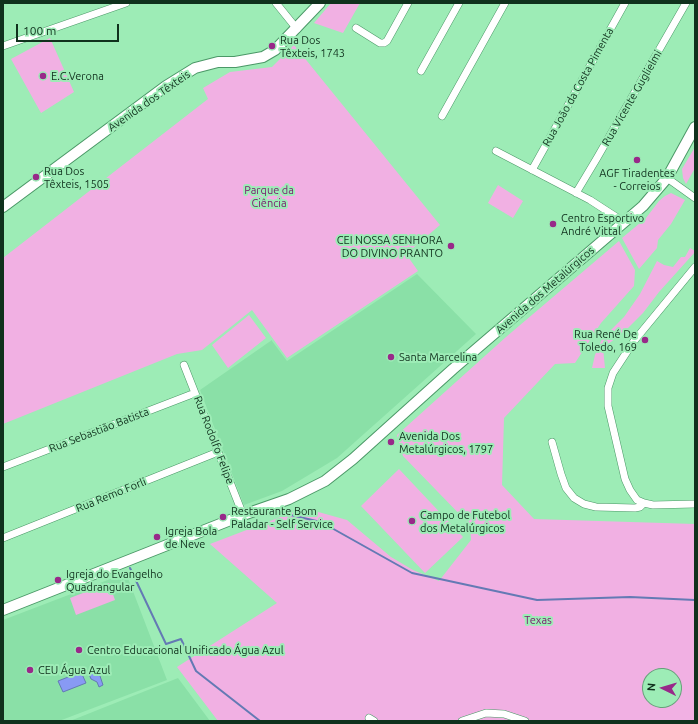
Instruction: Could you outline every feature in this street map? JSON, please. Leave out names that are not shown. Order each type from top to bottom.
[{"type":"main road","name":"Avenida dos Têxteis","points":[[3,207],[166,86],[195,68],[218,62],[235,62],[263,57],[275,50],[297,29],[320,3]]},
{"type":"main road","name":"Avenida dos Metalúrgicos","points":[[3,610],[243,515],[289,499],[325,481],[349,462],[466,358],[643,206],[667,178],[695,127]]},
{"type":"street","points":[[3,46],[126,3]]},
{"type":"street","points":[[276,3],[297,29]]},
{"type":"street","points":[[356,28],[380,43],[384,43],[387,41],[408,3]]},
{"type":"street","points":[[421,71],[459,3]]},
{"type":"street","points":[[442,116],[505,3]]},
{"type":"street","name":"Rua João da Costa Pimenta","points":[[532,170],[625,3]]},
{"type":"street","name":"Rua Vicente Guglielmi","points":[[576,193],[686,3]]},
{"type":"street","points":[[496,151],[576,193],[624,222]]},
{"type":"street","points":[[667,178],[695,198]]},
{"type":"street","points":[[695,267],[634,342],[613,373],[608,388],[608,406],[625,479],[637,500],[644,503],[695,504]]},
{"type":"street","name":"Rua Rodolfo Felipe","points":[[184,365],[243,515]]},
{"type":"street","name":"Rua Sebastião Batista","points":[[3,467],[196,393]]},
{"type":"street","points":[[552,442],[566,488],[574,498],[584,504],[596,507],[636,508],[640,507],[644,503]]},
{"type":"street","name":"Rua Remo Forli","points":[[3,538],[218,452]]},
{"type":"street","points":[[462,721],[486,713],[504,714],[525,721]]},
{"type":"shaded area","points":[[417,274],[476,334],[337,458],[282,491],[244,505],[200,390],[272,340],[287,361]]},
{"type":"shaded area","name":"Centro Educacional Unificado Água Azul","points":[[126,573],[167,680],[59,721],[3,721],[3,620]]},
{"type":"shaded area","points":[[178,678],[210,721],[70,721]]},
{"type":"green space","points":[[331,3],[360,3],[343,33],[314,23]]},
{"type":"green space","name":"E.C.Verona","points":[[50,38],[74,92],[41,113],[11,59]]},
{"type":"green space","name":"Parque da Ciência","points":[[294,45],[440,225],[406,254],[418,271],[287,358],[252,310],[202,350],[177,354],[3,424],[3,258],[208,99],[203,88],[230,72],[272,67]]},
{"type":"green space","points":[[695,147],[695,168],[686,184],[683,178],[682,169]]},
{"type":"green space","points":[[498,185],[523,201],[513,218],[488,203]]},
{"type":"green space","points":[[671,193],[685,200],[671,224],[658,240],[657,248],[639,269],[622,238],[646,218],[659,201]]},
{"type":"green space","name":"Texas","points":[[619,241],[635,270],[634,286],[601,323],[575,363],[555,364],[504,418],[502,485],[534,519],[695,524],[695,721],[218,721],[177,667],[277,603],[210,544],[304,508],[347,520],[391,557],[413,570],[439,581],[471,540],[470,525],[403,456],[397,435],[506,337]]},
{"type":"green space","points":[[690,248],[695,252],[659,292],[643,313],[625,331],[603,348],[605,368],[592,368],[595,355],[602,339],[624,317],[640,294],[657,261],[664,265],[673,267],[681,257],[685,257]]},
{"type":"green space","points":[[249,315],[266,338],[228,368],[212,345]]},
{"type":"green space","name":"Campo de Futebol dos Metalúrgicos","points":[[399,469],[463,537],[425,573],[361,506]]},
{"type":"green space","points":[[109,583],[115,600],[76,615],[70,598]]},
{"type":"water","points":[[98,670],[103,685],[99,687],[97,682],[91,679],[89,674]]},
{"type":"water","points":[[81,672],[86,683],[63,692],[58,681]]},
{"type":"waterway","points":[[273,511],[321,522],[412,573],[537,600],[630,597],[695,600]]},
{"type":"waterway","points":[[130,568],[166,644],[181,639],[196,671],[260,721]]},
{"type":"place","name":"Rua Dos Têxteis, 1743","points":[[272,46]]},
{"type":"place","name":"E.C.Verona","points":[[43,76]]},
{"type":"place","name":"AGF Tiradentes - Correios","points":[[637,160]]},
{"type":"place","name":"Rua Dos Têxteis, 1505","points":[[36,177]]},
{"type":"place","name":"Centro Esportivo André Vittal","points":[[553,224]]},
{"type":"place","name":"CEI NOSSA SENHORA DO DIVINO PRANTO","points":[[451,246]]},
{"type":"place","name":"Rua René De Toledo, 169","points":[[645,340]]},
{"type":"place","name":"Santa Marcelina","points":[[391,357]]},
{"type":"place","name":"Avenida Dos Metalúrgicos, 1797","points":[[391,442]]},
{"type":"place","name":"Restaurante Bom Paladar - Self Service","points":[[223,517]]},
{"type":"place","name":"Campo de Futebol dos Metalúrgicos","points":[[412,521]]},
{"type":"place","name":"Igreja Bola de Neve","points":[[157,537]]},
{"type":"place","name":"Igreja do Evangelho Quadrangular","points":[[58,580]]},
{"type":"place","name":"Centro Educacional Unificado Água Azul","points":[[79,650]]},
{"type":"place","name":"CEU Água Azul","points":[[30,670]]}]
